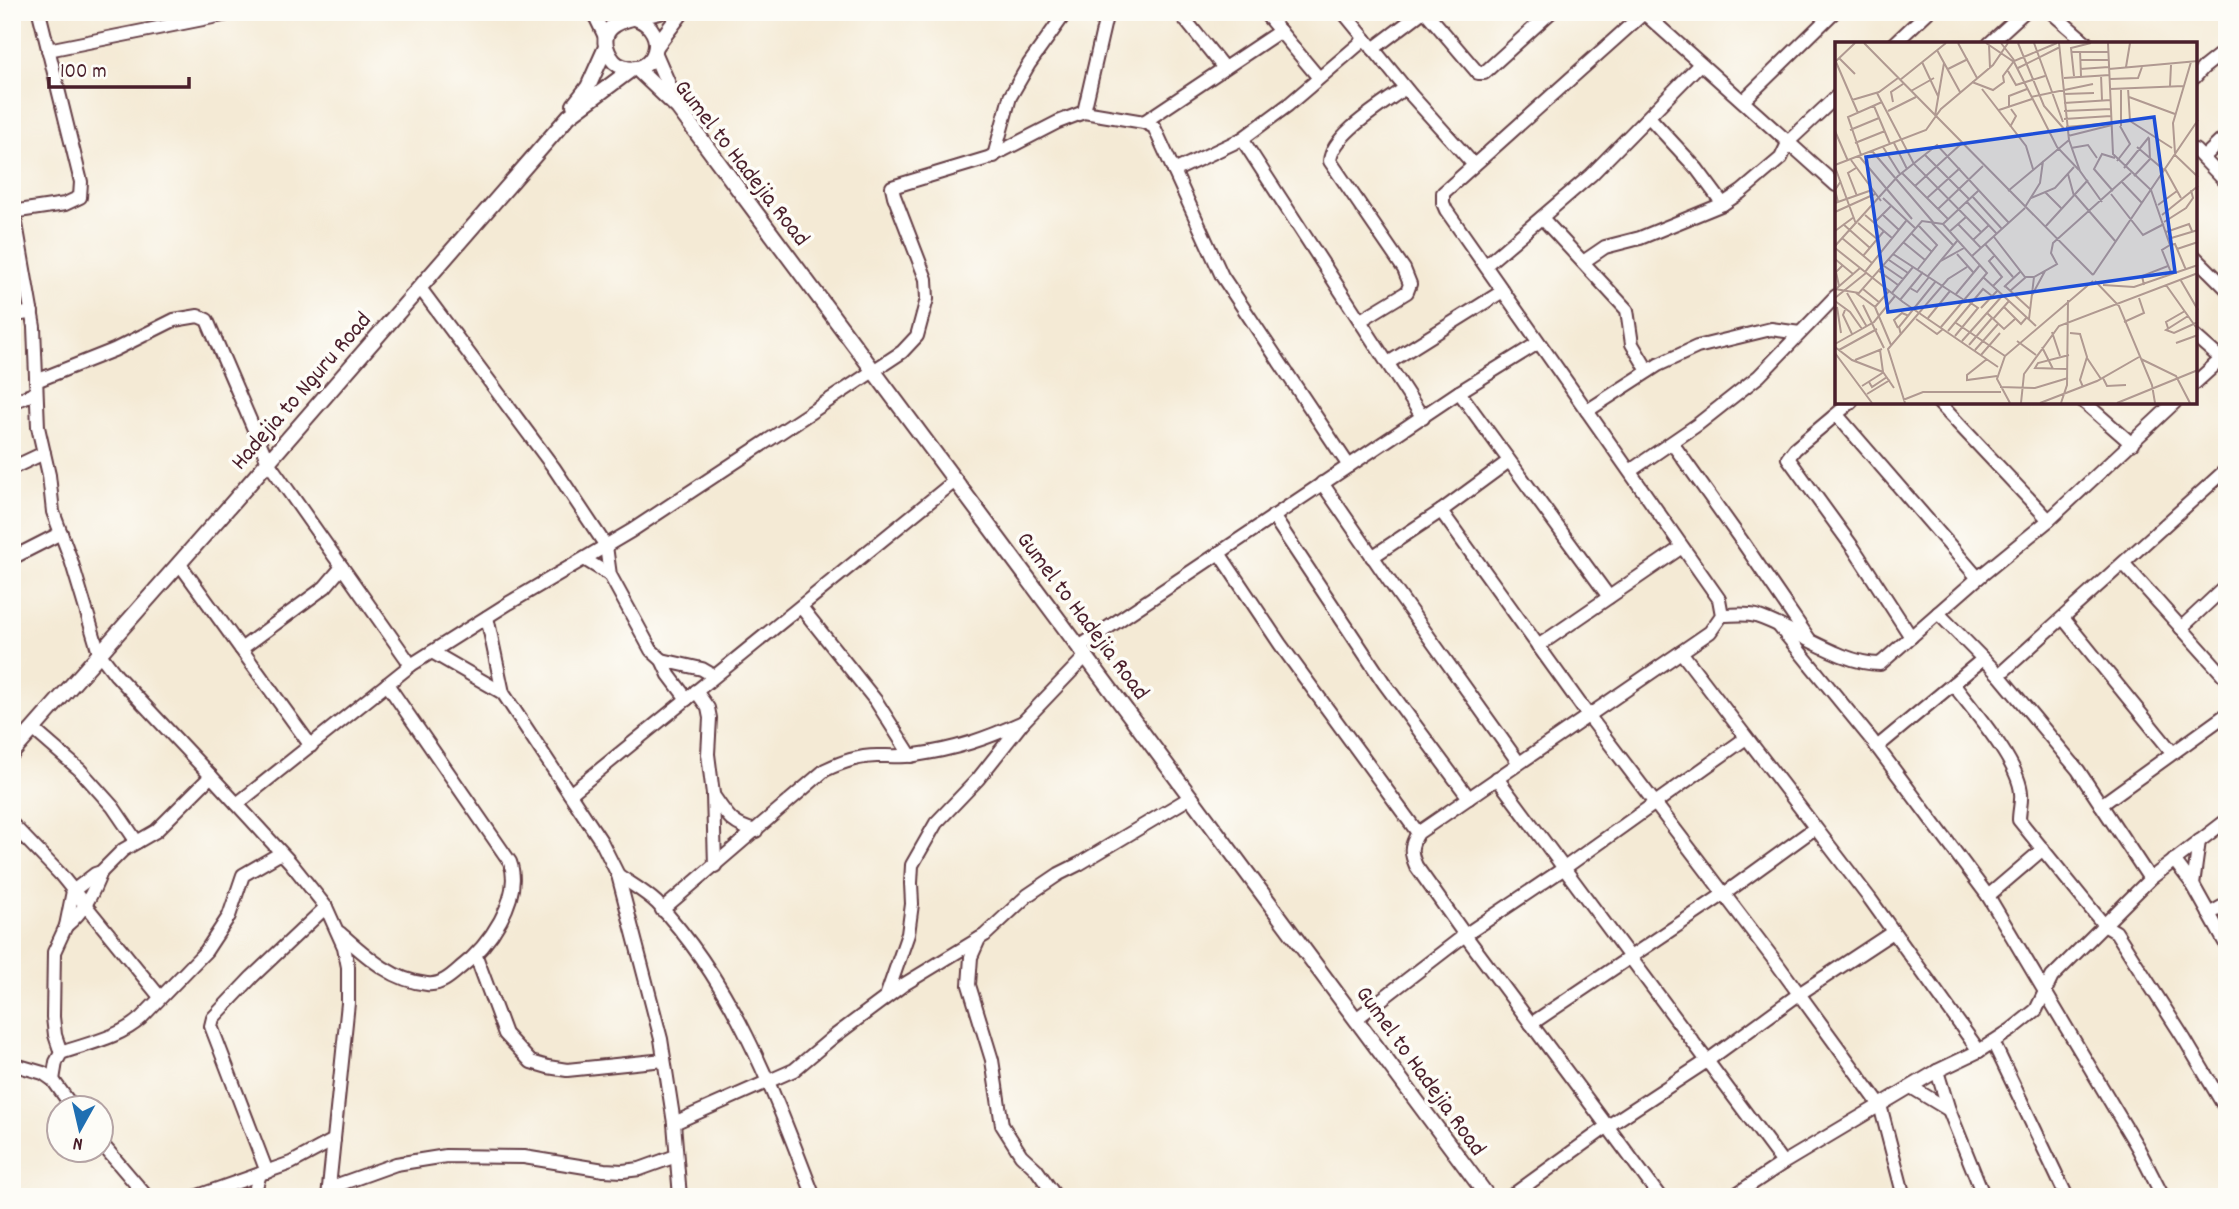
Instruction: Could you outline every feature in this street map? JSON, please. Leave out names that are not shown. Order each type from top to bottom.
[{"type":"main road","points":[[569,116],[588,87],[610,30],[625,16],[660,12]]},
{"type":"main road","points":[[606,43],[609,55],[615,63],[623,67],[643,66],[682,12]]},
{"type":"main road","points":[[625,16],[644,21],[651,27],[656,36],[656,49],[678,108]]},
{"type":"main road","name":"Gumel to Hadejia Road","points":[[634,68],[678,108],[1488,1197]]},
{"type":"main road","name":"Hadejia to Nguru Road","points":[[12,752],[569,116],[634,68]]},
{"type":"street","points":[[39,12],[81,182],[80,197],[65,204],[13,212],[17,260],[32,312],[38,427],[49,475],[53,512],[99,653],[116,676],[281,853],[326,908],[344,947],[348,967],[348,1003],[329,1193],[396,1164],[446,1156],[524,1157],[623,1171],[640,1169],[676,1156]]},
{"type":"street","points":[[48,50],[238,12]]},
{"type":"street","points":[[593,12],[606,43]]},
{"type":"street","points":[[994,156],[1010,97],[1029,64],[1066,12]]},
{"type":"street","points":[[1084,112],[1107,12]]},
{"type":"street","points":[[1179,12],[1224,68]]},
{"type":"street","points":[[1264,12],[1319,78]]},
{"type":"street","points":[[1343,12],[1405,88],[1474,165]]},
{"type":"street","points":[[1174,171],[1242,139],[1319,78],[1369,44],[1424,12],[1478,73],[1484,73],[1551,12]]},
{"type":"street","points":[[1743,101],[1834,12]]},
{"type":"street","points":[[1896,42],[1928,12]]},
{"type":"street","points":[[1991,42],[2024,12]]},
{"type":"street","points":[[2050,12],[2086,42]]},
{"type":"street","points":[[1660,1197],[1465,935],[1416,866],[1410,853],[1412,842],[1418,833],[1710,632],[1722,615],[1719,600],[1446,210],[1442,197],[1443,193],[1640,14],[1835,183]]},
{"type":"street","points":[[1144,122],[1280,31]]},
{"type":"street","points":[[2197,74],[2227,49]]},
{"type":"street","points":[[1486,265],[1591,176],[1700,64]]},
{"type":"street","points":[[1361,320],[1407,292],[1410,284],[1404,270],[1330,161],[1331,152],[1341,138],[1405,88]]},
{"type":"street","points":[[1583,262],[1605,247],[1640,239],[1723,204],[1781,159],[1789,141],[1835,98]]},
{"type":"street","points":[[237,804],[411,665],[606,546],[902,352],[917,336],[926,299],[926,279],[892,187],[994,156],[1058,122],[1084,112],[1144,122],[1154,127],[1222,276],[1349,466]]},
{"type":"street","points":[[1649,117],[1698,169],[1723,204]]},
{"type":"street","points":[[2227,135],[2199,154],[2227,183]]},
{"type":"street","points":[[1242,139],[1423,418]]},
{"type":"street","points":[[1542,218],[1627,310],[1632,344],[1648,371]]},
{"type":"street","points":[[2197,259],[2227,289]]},
{"type":"street","points":[[420,288],[554,468],[606,546],[610,575],[651,650],[662,660],[668,675],[708,708],[715,866]]},
{"type":"street","points":[[1388,363],[1503,291]]},
{"type":"street","points":[[1630,471],[1672,443],[1759,376],[1835,297]]},
{"type":"street","points":[[12,316],[32,312]]},
{"type":"street","points":[[12,402],[36,387],[174,320],[198,316],[207,320],[268,462],[411,665]]},
{"type":"street","points":[[1587,411],[1648,371],[1697,347],[1771,329],[1800,333]]},
{"type":"street","points":[[2197,337],[2224,356],[2197,381]]},
{"type":"street","points":[[886,998],[908,934],[912,904],[912,865],[936,823],[978,779],[1083,651],[1273,516],[1459,392],[1538,343]]},
{"type":"street","points":[[1459,392],[1609,597]]},
{"type":"street","points":[[1849,404],[1788,458],[1912,637]]},
{"type":"street","points":[[1940,404],[2049,520]]},
{"type":"street","points":[[2086,404],[2132,444]]},
{"type":"street","points":[[1722,615],[1753,615],[1869,664],[1880,664],[2049,520],[2173,404]]},
{"type":"street","points":[[1837,415],[1978,578]]},
{"type":"street","points":[[1672,443],[1809,639]]},
{"type":"street","points":[[12,467],[44,453]]},
{"type":"street","points":[[1372,557],[1509,461]]},
{"type":"street","points":[[1999,675],[2227,469]]},
{"type":"street","points":[[570,794],[956,480]]},
{"type":"street","points":[[1322,484],[1519,763]]},
{"type":"street","points":[[1441,511],[1588,715],[1880,1105],[1904,1197]]},
{"type":"street","points":[[1273,516],[1384,683],[1469,798]]},
{"type":"street","points":[[12,558],[61,533]]},
{"type":"street","points":[[1538,646],[1682,547]]},
{"type":"street","points":[[1219,553],[1303,676],[1418,833]]},
{"type":"street","points":[[584,559],[610,575]]},
{"type":"street","points":[[179,563],[311,746]]},
{"type":"street","points":[[2124,564],[2227,678]]},
{"type":"street","points":[[241,649],[310,600],[342,567]]},
{"type":"street","points":[[2181,628],[2227,585]]},
{"type":"street","points":[[801,607],[876,701],[911,756]]},
{"type":"street","points":[[1938,614],[1999,675],[2078,770],[2150,879]]},
{"type":"street","points":[[487,617],[503,693],[601,841],[618,875],[661,1039],[674,1123],[680,1197]]},
{"type":"street","points":[[2063,618],[2172,752]]},
{"type":"street","points":[[1778,625],[1877,747],[1988,896],[2164,1197]]},
{"type":"street","points":[[432,652],[503,693]]},
{"type":"street","points":[[1681,652],[1894,932],[1979,1051]]},
{"type":"street","points":[[1877,747],[1983,659]]},
{"type":"street","points":[[662,660],[702,669],[714,676]]},
{"type":"street","points":[[337,930],[391,973],[428,985],[437,984],[476,956],[494,933],[508,902],[514,874],[510,862],[387,684]]},
{"type":"street","points":[[1953,684],[1999,745],[2016,775],[2021,793],[2019,820],[2104,925],[2116,932],[2227,1111]]},
{"type":"street","points":[[2101,805],[2227,714]]},
{"type":"street","points":[[662,910],[825,770],[842,761],[873,756],[911,756],[983,740],[1023,722]]},
{"type":"street","points":[[33,729],[80,770],[113,807],[137,842]]},
{"type":"street","points":[[1356,1019],[1465,935],[1563,869],[1746,738]]},
{"type":"street","points":[[66,926],[85,905],[102,872],[123,850],[156,831],[211,776]]},
{"type":"street","points":[[1497,778],[1783,1163]]},
{"type":"street","points":[[713,794],[740,827],[756,831]]},
{"type":"street","points":[[674,1123],[794,1070],[886,998],[980,938],[1028,895],[1191,797]]},
{"type":"street","points":[[1732,1197],[1937,1070],[1979,1051],[2036,1010],[2052,977],[2150,879],[2227,820]]},
{"type":"street","points":[[12,824],[60,874],[160,998]]},
{"type":"street","points":[[1531,1024],[1724,894],[1815,828]]},
{"type":"street","points":[[2193,885],[2199,841]]},
{"type":"street","points":[[1988,896],[2043,849]]},
{"type":"street","points":[[53,1080],[56,1062],[61,1053],[125,1030],[141,1018],[205,951],[220,930],[229,916],[243,875],[281,853]]},
{"type":"street","points":[[2174,860],[2193,885],[2227,946]]},
{"type":"street","points":[[61,1053],[53,1017],[54,952],[66,926],[73,891],[95,874],[102,872]]},
{"type":"street","points":[[618,875],[655,902],[718,984],[769,1082],[814,1197]]},
{"type":"street","points":[[2209,914],[2227,904]]},
{"type":"street","points":[[253,1197],[263,1173],[211,1026],[213,1018],[252,977],[326,908]]},
{"type":"street","points":[[1510,1197],[1799,994],[1894,932]]},
{"type":"street","points":[[980,938],[971,957],[970,985],[992,1060],[1002,1125],[1021,1155],[1036,1169],[1056,1197]]},
{"type":"street","points":[[476,956],[505,1034],[531,1062],[568,1070],[664,1060]]},
{"type":"street","points":[[1993,1042],[2067,1197]]},
{"type":"street","points":[[12,1063],[43,1073],[53,1080],[64,1094]]},
{"type":"street","points":[[1937,1070],[1949,1110],[1984,1197]]},
{"type":"street","points":[[1911,1087],[1949,1110]]},
{"type":"street","points":[[195,1197],[291,1163],[334,1140]]},
{"type":"street","points":[[116,1160],[147,1197]]},
{"type":"street","points":[[678,1173],[690,1197]]}]
